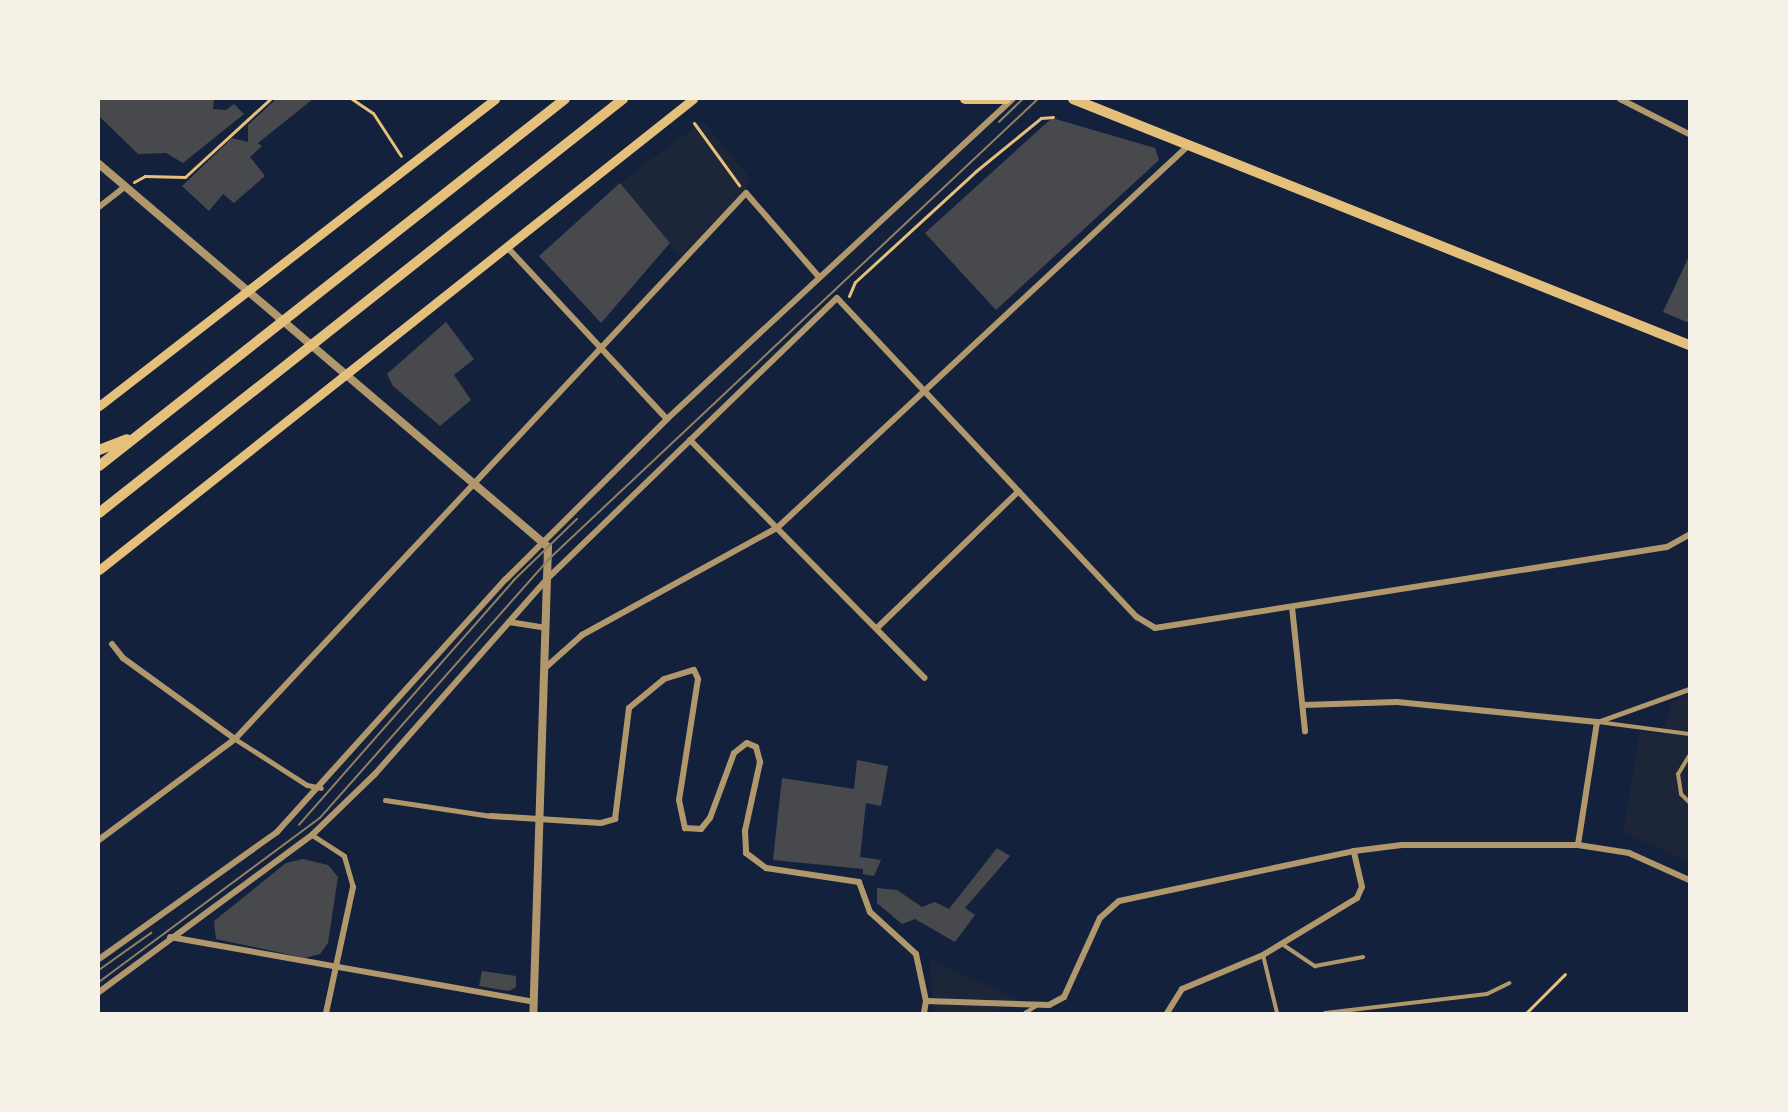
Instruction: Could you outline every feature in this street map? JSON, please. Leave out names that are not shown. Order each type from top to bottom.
[{"type":"main road","points":[[99,406],[251,292],[495,99]]},
{"type":"main road","points":[[552,110],[560,99]]},
{"type":"main road","points":[[99,466],[565,99]]},
{"type":"main road","points":[[99,513],[315,345],[623,99]]},
{"type":"main road","points":[[99,570],[693,99]]},
{"type":"main road","points":[[965,99],[1006,99]]},
{"type":"main road","points":[[1073,99],[1090,103],[1689,345]]},
{"type":"main road","points":[[99,450],[136,436]]},
{"type":"street","points":[[99,959],[277,832],[321,788],[545,542],[667,419],[1012,99]]},
{"type":"street","points":[[1620,99],[1689,134]]},
{"type":"street","points":[[545,668],[582,635],[777,528],[924,389],[1191,144]]},
{"type":"street","points":[[99,164],[285,319],[346,374],[545,542],[549,559],[533,1013]]},
{"type":"street","points":[[99,207],[125,187]]},
{"type":"street","points":[[99,840],[235,739],[472,481],[746,194],[819,277]]},
{"type":"street","points":[[507,247],[597,350],[667,419]]},
{"type":"street","points":[[99,992],[170,937],[312,835],[375,774],[548,578],[837,298],[1137,617],[1155,628],[1667,547],[1689,535]]},
{"type":"street","points":[[690,440],[925,678]]},
{"type":"street","points":[[877,628],[1019,491]]},
{"type":"street","points":[[1292,607],[1305,731]]},
{"type":"street","points":[[509,621],[545,628]]},
{"type":"street","points":[[112,644],[235,739],[307,785],[321,788]]},
{"type":"street","points":[[385,800],[490,816],[601,824],[615,819],[629,708],[664,679],[694,670],[698,678],[679,800],[685,828],[701,829],[710,818],[734,753],[747,743],[756,747],[760,762],[745,831],[746,853],[766,868],[859,882],[870,912],[916,954],[926,1001],[924,1013]]},
{"type":"street","points":[[1302,705],[1397,702],[1597,722],[1689,689]]},
{"type":"street","points":[[1578,845],[1597,722]]},
{"type":"street","points":[[312,835],[344,856],[353,887],[326,1013]]},
{"type":"street","points":[[926,1001],[1042,1003],[1064,997],[1100,918],[1119,901],[1354,851],[1402,845],[1578,845],[1629,853],[1689,880]]},
{"type":"street","points":[[1167,1013],[1182,989],[1263,955],[1360,894],[1354,851]]},
{"type":"street","points":[[170,937],[534,1002]]},
{"type":"lane","points":[[1597,722],[1689,734]]},
{"type":"lane","points":[[1689,756],[1678,774],[1681,794],[1689,802]]},
{"type":"lane","points":[[1281,944],[1315,966],[1363,957]]},
{"type":"lane","points":[[1263,955],[1277,1013]]},
{"type":"lane","points":[[1325,1013],[1487,994],[1510,983]]},
{"type":"lane","points":[[1025,1013],[1042,1003]]},
{"type":"path","points":[[125,187],[145,176],[185,177],[270,99]]},
{"type":"path","points":[[352,99],[372,113],[410,166]]},
{"type":"path","points":[[844,306],[855,282],[958,188],[1041,118],[1053,117]]},
{"type":"path","points":[[694,123],[746,194]]},
{"type":"path","points":[[1526,1013],[1565,974]]},
{"type":"shaded area","points":[[703,121],[749,177],[745,190],[680,256],[620,183]]},
{"type":"shaded area","points":[[1689,696],[1689,862],[1623,832],[1640,731],[1663,735],[1671,702]]},
{"type":"shaded area","points":[[930,960],[1020,1000],[989,1013],[934,1013]]},
{"type":"building","points":[[99,99],[214,99],[213,109],[226,110],[234,104],[244,114],[183,163],[166,153],[138,154],[99,116]]},
{"type":"building","points":[[276,99],[313,99],[258,143],[262,146],[250,157],[265,176],[234,203],[223,194],[209,211],[182,186],[232,138],[248,142],[248,125]]},
{"type":"building","points":[[1052,118],[1155,148],[1159,160],[996,310],[925,233]]},
{"type":"building","points":[[620,183],[670,243],[601,323],[539,256]]},
{"type":"building","points":[[1689,256],[1689,323],[1663,312]]},
{"type":"building","points":[[446,322],[474,359],[454,375],[471,400],[440,426],[393,386],[387,374]]},
{"type":"building","points":[[857,760],[888,766],[881,806],[866,803],[860,857],[881,860],[874,876],[863,874],[863,869],[773,860],[782,778],[854,789]]},
{"type":"building","points":[[997,848],[1010,856],[965,908],[975,915],[955,942],[915,919],[902,924],[877,903],[877,888],[897,890],[922,907],[935,902],[949,909]]},
{"type":"building","points":[[303,859],[328,865],[338,877],[328,943],[320,954],[305,958],[216,939],[214,921],[286,863]]},
{"type":"building","points":[[482,971],[516,976],[516,987],[509,991],[479,986]]},
{"type":"tram line","points":[[999,122],[1023,99]]},
{"type":"tram line","points":[[99,982],[320,818],[549,559],[1038,99]]},
{"type":"tram line","points":[[299,825],[513,581],[577,519]]},
{"type":"tram line","points":[[99,970],[151,933]]}]
